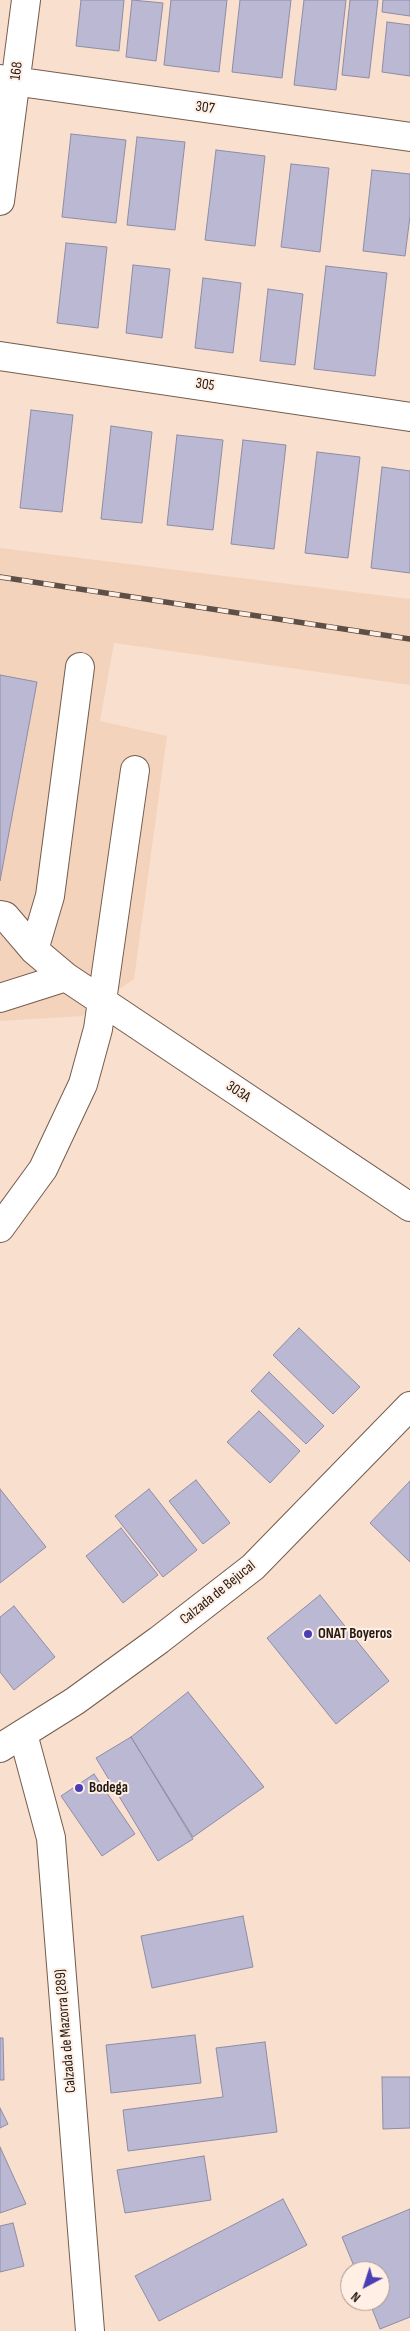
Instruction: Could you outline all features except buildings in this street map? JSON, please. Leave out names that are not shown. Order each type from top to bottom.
[{"type":"street","name":"168","points":[[0,201],[8,80],[26,0]]},
{"type":"street","name":"307","points":[[8,80],[410,137]]},
{"type":"street","name":"305","points":[[0,356],[410,416]]},
{"type":"street","points":[[34,950],[50,896],[80,667]]},
{"type":"street","points":[[0,1228],[43,1169],[83,1084],[98,1029],[135,770]]},
{"type":"street","name":"303A","points":[[0,915],[5,916],[34,950],[66,977],[410,1207]]},
{"type":"street","points":[[0,998],[66,977]]},
{"type":"street","name":"Calzada de Bejucal","points":[[0,1748],[75,1701],[253,1567],[410,1406]]},
{"type":"street","name":"Calzada de Mazorra (289)","points":[[23,1734],[51,1838],[90,2331]]},
{"type":"shaded area","points":[[0,548],[410,599],[410,685],[114,643],[100,721],[167,736],[134,979],[82,1016],[0,1021]]},
{"type":"railway","points":[[0,577],[410,639]]},
{"type":"place","name":"ONAT Boyeros","points":[[308,1634]]},
{"type":"place","name":"Bodega","points":[[79,1788]]}]
